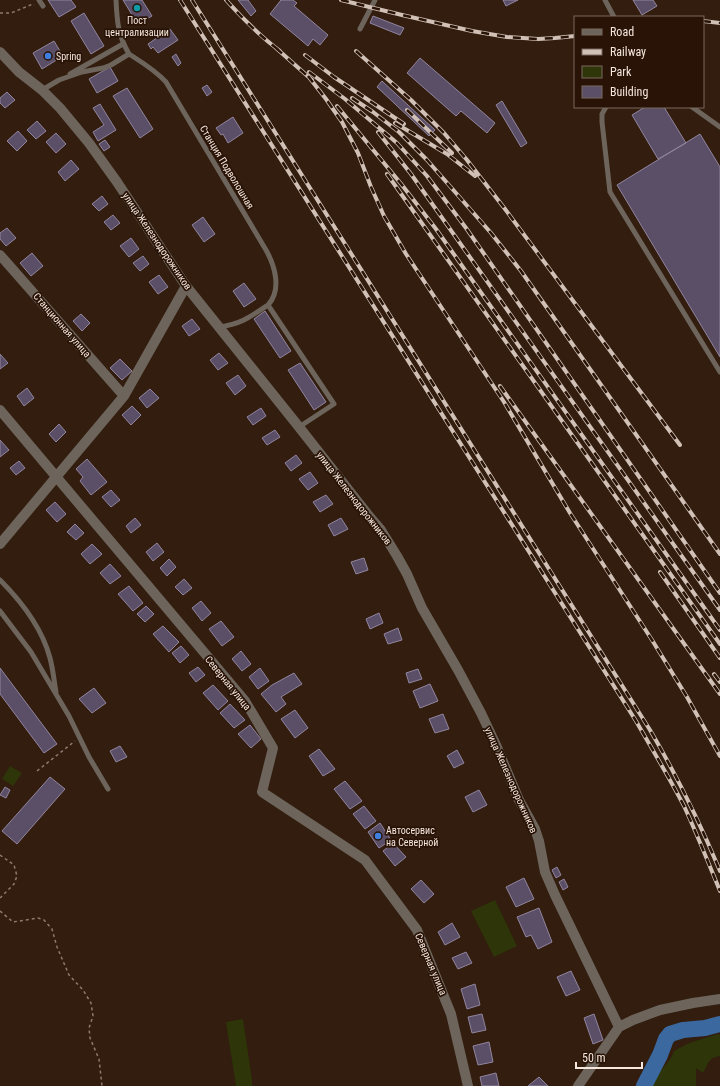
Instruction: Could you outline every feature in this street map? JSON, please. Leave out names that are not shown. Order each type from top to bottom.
[{"type":"street","name":"улица Железнодорожников","points":[[0,52],[19,72],[42,90],[60,108],[92,148],[117,182],[186,286],[381,530],[398,556],[422,608],[481,713],[519,800],[535,829],[545,872],[555,895],[619,1027]]},
{"type":"street","name":"Станционная улица","points":[[0,255],[124,396]]},
{"type":"street","points":[[0,544],[124,396],[186,286]]},
{"type":"street","name":"Северная улица","points":[[0,410],[245,701],[273,748],[262,792],[365,860],[417,930],[451,1014],[468,1086]]},
{"type":"street","points":[[578,1086],[619,1027],[660,1010],[720,999]]},
{"type":"lane","points":[[40,0],[43,6]]},
{"type":"lane","points":[[59,80],[82,72],[103,68],[129,54],[118,31],[116,0]]},
{"type":"lane","points":[[360,29],[375,0]]},
{"type":"lane","points":[[604,0],[613,16]]},
{"type":"lane","points":[[42,90],[123,44]]},
{"type":"lane","name":"Станция Подволошная","points":[[129,54],[156,71],[166,82],[272,260],[276,278],[274,294],[268,305]]},
{"type":"lane","points":[[605,108],[602,114],[602,122],[610,192],[720,372]]},
{"type":"lane","points":[[693,108],[720,126]]},
{"type":"lane","points":[[219,327],[244,321],[268,305],[334,404],[300,427]]},
{"type":"lane","points":[[0,580],[11,590],[28,612],[42,634],[50,658],[56,695]]},
{"type":"lane","points":[[0,611],[31,652],[69,716],[89,757],[108,789]]},
{"type":"path","points":[[0,13],[12,13],[33,4],[43,6]]},
{"type":"path","points":[[37,771],[79,737]]},
{"type":"path","points":[[0,855],[14,865],[16,876],[14,884],[0,898]]},
{"type":"path","points":[[0,911],[13,922],[38,918],[44,920],[52,929],[57,947],[69,975],[83,990],[91,1003],[93,1016],[89,1028],[90,1038],[99,1059],[102,1086]]},
{"type":"green space","points":[[10,766],[22,773],[13,786],[2,779]]},
{"type":"green space","points":[[495,900],[517,946],[494,957],[471,911]]},
{"type":"green space","points":[[243,1019],[252,1086],[236,1086],[226,1022]]},
{"type":"green space","points":[[718,1034],[720,1035],[720,1056],[711,1060],[703,1073],[696,1068],[696,1086],[649,1086],[671,1058],[674,1051],[689,1043]]},
{"type":"building","points":[[48,0],[71,0],[76,7],[59,17]]},
{"type":"building","name":"Пост централизации","points":[[123,0],[142,0],[152,16],[145,20],[144,18],[137,23]]},
{"type":"building","points":[[238,0],[248,0],[256,11],[251,16]]},
{"type":"building","points":[[281,0],[293,0],[297,3],[294,6],[328,35],[320,45],[313,39],[308,46],[270,14]]},
{"type":"building","points":[[503,0],[518,0],[506,6]]},
{"type":"building","points":[[633,0],[653,0],[657,6],[642,15]]},
{"type":"building","points":[[84,13],[104,46],[91,54],[71,21]]},
{"type":"building","points":[[373,16],[404,28],[400,35],[370,23]]},
{"type":"building","points":[[170,29],[178,40],[158,53],[153,47],[151,49],[148,44]]},
{"type":"building","points":[[54,41],[63,56],[42,69],[33,53]]},
{"type":"building","points":[[176,54],[181,63],[178,66],[172,57]]},
{"type":"building","points":[[420,58],[495,123],[487,133],[461,111],[456,116],[407,73]]},
{"type":"building","points":[[110,67],[118,81],[97,93],[89,79]]},
{"type":"building","points":[[382,81],[435,130],[429,136],[377,87]]},
{"type":"building","points":[[207,85],[212,92],[207,96],[202,88]]},
{"type":"building","points":[[127,88],[153,129],[140,138],[113,96]]},
{"type":"building","points":[[7,92],[15,100],[5,108],[0,103],[0,98]]},
{"type":"building","points":[[502,101],[527,143],[521,147],[496,105]]},
{"type":"building","points":[[100,104],[116,130],[98,141],[93,132],[104,125],[93,108]]},
{"type":"building","points":[[643,108],[665,108],[686,143],[658,159],[632,115]]},
{"type":"building","points":[[233,117],[243,133],[228,143],[223,134],[221,135],[216,128]]},
{"type":"building","points":[[37,121],[46,131],[36,139],[27,130]]},
{"type":"building","points":[[18,131],[27,141],[17,151],[7,141]]},
{"type":"building","points":[[56,133],[66,144],[56,153],[46,142]]},
{"type":"building","points":[[700,134],[720,167],[720,357],[617,185]]},
{"type":"building","points":[[105,140],[110,147],[104,151],[99,144]]},
{"type":"building","points":[[71,160],[79,169],[65,181],[58,172]]},
{"type":"building","points":[[102,196],[108,204],[99,211],[92,204]]},
{"type":"building","points":[[113,215],[120,223],[111,230],[104,222]]},
{"type":"building","points":[[203,217],[215,234],[204,242],[192,225]]},
{"type":"building","points":[[7,228],[16,238],[6,246],[0,239],[0,233]]},
{"type":"building","points":[[131,238],[139,249],[129,257],[120,246]]},
{"type":"building","points":[[32,253],[43,266],[31,276],[20,263]]},
{"type":"building","points":[[143,256],[149,264],[140,271],[133,263]]},
{"type":"building","points":[[159,275],[168,287],[158,294],[149,282]]},
{"type":"building","points":[[244,283],[256,299],[244,307],[233,291]]},
{"type":"building","points":[[265,311],[291,351],[280,358],[254,319]]},
{"type":"building","points":[[81,314],[90,323],[82,331],[73,321]]},
{"type":"building","points":[[192,319],[200,329],[189,336],[182,326]]},
{"type":"building","points":[[219,353],[228,363],[218,370],[210,360]]},
{"type":"building","points":[[0,354],[8,363],[0,369]]},
{"type":"building","points":[[120,359],[132,371],[122,380],[110,368]]},
{"type":"building","points":[[300,363],[326,402],[314,410],[288,370]]},
{"type":"building","points":[[238,375],[246,386],[235,395],[226,383]]},
{"type":"building","points":[[27,388],[34,398],[24,406],[17,396]]},
{"type":"building","points":[[150,389],[159,398],[147,408],[139,398]]},
{"type":"building","points":[[132,406],[141,415],[131,425],[122,415]]},
{"type":"building","points":[[261,408],[266,416],[253,425],[247,417]]},
{"type":"building","points":[[59,424],[66,432],[56,442],[49,434]]},
{"type":"building","points":[[275,430],[280,437],[267,445],[262,438]]},
{"type":"building","points":[[0,440],[9,450],[0,457]]},
{"type":"building","points":[[296,455],[302,463],[291,471],[285,463]]},
{"type":"building","points":[[87,459],[107,482],[91,495],[80,481],[83,477],[76,469]]},
{"type":"building","points":[[19,461],[25,468],[16,475],[10,468]]},
{"type":"building","points":[[310,472],[318,483],[308,490],[299,479]]},
{"type":"building","points":[[111,490],[120,500],[111,507],[102,497]]},
{"type":"building","points":[[326,495],[333,504],[320,512],[313,502]]},
{"type":"building","points":[[55,502],[66,514],[57,522],[46,510]]},
{"type":"building","points":[[135,518],[141,525],[131,533],[126,526]]},
{"type":"building","points":[[341,518],[348,529],[334,536],[328,525]]},
{"type":"building","points":[[75,524],[84,533],[76,540],[67,532]]},
{"type":"building","points":[[157,543],[164,552],[153,561],[146,552]]},
{"type":"building","points":[[92,544],[102,554],[90,564],[81,554]]},
{"type":"building","points":[[364,558],[368,570],[356,574],[351,562]]},
{"type":"building","points":[[169,559],[176,567],[167,576],[160,568]]},
{"type":"building","points":[[110,564],[121,576],[110,584],[100,573]]},
{"type":"building","points":[[184,579],[192,588],[183,595],[175,587]]},
{"type":"building","points":[[129,586],[143,603],[133,611],[118,594]]},
{"type":"building","points":[[201,601],[211,613],[202,621],[192,608]]},
{"type":"building","points":[[146,606],[154,614],[145,622],[137,614]]},
{"type":"building","points":[[379,613],[383,623],[370,629],[366,619]]},
{"type":"building","points":[[221,621],[234,637],[222,646],[209,629]]},
{"type":"building","points":[[163,626],[179,642],[169,652],[153,634]]},
{"type":"building","points":[[398,628],[402,640],[388,644],[384,634]]},
{"type":"building","points":[[181,646],[189,655],[180,663],[172,653]]},
{"type":"building","points":[[241,651],[251,664],[242,671],[232,659]]},
{"type":"building","points":[[198,667],[205,675],[196,682],[189,673]]},
{"type":"building","points":[[0,668],[57,744],[44,753],[0,694]]},
{"type":"building","points":[[260,668],[269,681],[258,689],[249,677]]},
{"type":"building","points":[[418,669],[422,679],[409,683],[406,673]]},
{"type":"building","points":[[294,673],[302,684],[281,697],[286,704],[276,712],[261,694],[272,685]]},
{"type":"building","points":[[430,684],[438,701],[420,708],[413,691]]},
{"type":"building","points":[[213,685],[228,701],[218,710],[203,693]]},
{"type":"building","points":[[94,688],[106,703],[92,713],[79,699]]},
{"type":"building","points":[[230,704],[245,720],[234,728],[220,713]]},
{"type":"building","points":[[295,710],[308,728],[295,738],[281,719]]},
{"type":"building","points":[[443,714],[449,729],[435,733],[429,719]]},
{"type":"building","points":[[250,725],[261,739],[251,748],[238,734]]},
{"type":"building","points":[[120,746],[127,757],[116,762],[110,751]]},
{"type":"building","points":[[319,749],[335,769],[323,776],[309,756]]},
{"type":"building","points":[[457,750],[464,763],[454,768],[447,756]]},
{"type":"building","points":[[50,777],[65,789],[17,844],[2,831]]},
{"type":"building","points":[[345,781],[362,801],[350,809],[334,789]]},
{"type":"building","points":[[5,787],[10,790],[6,798],[0,795]]},
{"type":"building","points":[[479,790],[487,805],[473,812],[465,797]]},
{"type":"building","points":[[364,806],[376,821],[365,829],[353,814]]},
{"type":"building","points":[[380,823],[391,840],[379,848],[368,832]]},
{"type":"building","points":[[393,843],[406,857],[395,866],[383,851]]},
{"type":"building","points":[[557,867],[561,875],[556,878],[552,870]]},
{"type":"building","points":[[524,878],[534,899],[516,907],[506,887]]},
{"type":"building","points":[[564,879],[568,887],[563,890],[559,882]]},
{"type":"building","points":[[421,880],[434,894],[424,903],[411,889]]},
{"type":"building","points":[[539,908],[552,942],[538,949],[531,935],[526,937],[517,917]]},
{"type":"building","points":[[452,923],[460,937],[445,945],[438,932]]},
{"type":"building","points":[[466,952],[472,963],[458,969],[452,958]]},
{"type":"building","points":[[571,971],[580,990],[566,996],[557,977]]},
{"type":"building","points":[[475,984],[480,1005],[467,1009],[461,989]]},
{"type":"building","points":[[482,1014],[486,1030],[472,1033],[468,1017]]},
{"type":"building","points":[[594,1014],[603,1040],[593,1044],[584,1018]]},
{"type":"building","points":[[489,1042],[493,1062],[478,1065],[473,1046]]},
{"type":"building","points":[[496,1073],[499,1086],[482,1086],[480,1077]]},
{"type":"building","points":[[539,1077],[548,1086],[528,1086]]},
{"type":"waterway","points":[[644,1086],[660,1055],[666,1039],[670,1034],[683,1030],[705,1028],[720,1024]]},
{"type":"railway","points":[[180,0],[636,721],[684,806],[720,891]]},
{"type":"railway","points":[[192,0],[650,730],[688,800],[720,871]]},
{"type":"railway","points":[[226,0],[252,27],[280,51]]},
{"type":"railway","points":[[341,0],[472,31],[507,37],[538,39],[574,36]]},
{"type":"railway","points":[[704,21],[720,23]]},
{"type":"railway","points":[[276,48],[312,80]]},
{"type":"railway","points":[[356,51],[411,100],[444,133],[467,160],[680,445]]},
{"type":"railway","points":[[305,55],[334,77],[404,124]]},
{"type":"railway","points":[[309,72],[345,99],[397,143],[427,176],[466,228],[720,593]]},
{"type":"railway","points":[[308,76],[342,122],[358,153],[384,216],[406,254],[504,402],[570,513],[687,697],[720,756]]},
{"type":"railway","points":[[352,98],[399,132],[427,160],[491,233],[521,271],[720,554]]},
{"type":"railway","points":[[337,106],[436,229],[720,630]]},
{"type":"railway","points":[[407,110],[452,153]]},
{"type":"railway","points":[[395,123],[447,154],[475,176]]},
{"type":"railway","points":[[378,132],[411,174],[720,610]]},
{"type":"railway","points":[[387,174],[720,644]]},
{"type":"railway","points":[[500,386],[720,694]]},
{"type":"railway","points":[[660,572],[720,658]]},
{"type":"railway","points":[[714,674],[720,682]]},
{"type":"place","name":"Пост централизации","points":[[137,8]]},
{"type":"place","name":"Spring","points":[[48,56]]},
{"type":"place","name":"Автосервис на Северной","points":[[378,836]]}]
